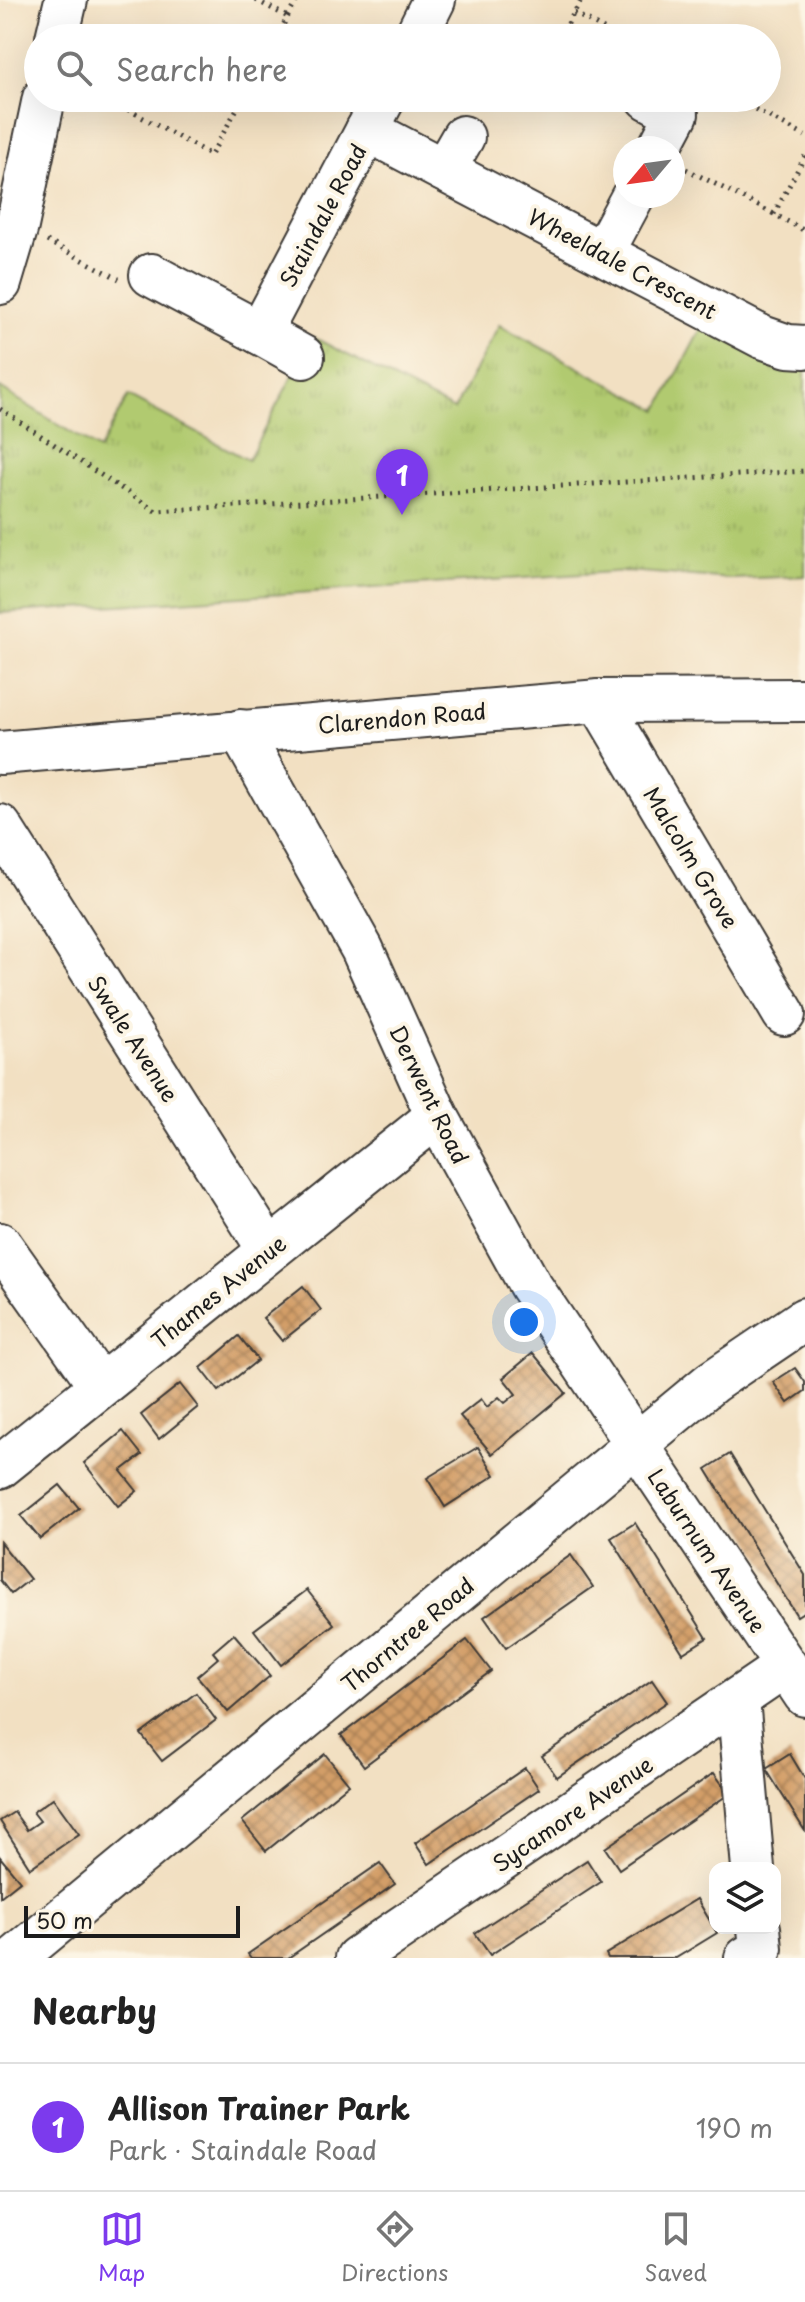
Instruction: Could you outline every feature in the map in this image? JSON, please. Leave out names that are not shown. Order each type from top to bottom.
[{"type":"street","points":[[60,24],[66,0]]},
{"type":"street","points":[[422,24],[434,0]]},
{"type":"street","points":[[0,283],[17,226],[41,112]]},
{"type":"street","points":[[665,136],[677,114],[673,112]]},
{"type":"street","name":"Wheeldale Crescent","points":[[376,114],[603,252],[762,337],[788,346],[805,347]]},
{"type":"street","name":"Staindale Road","points":[[260,333],[376,114]]},
{"type":"street","points":[[603,252],[627,208]]},
{"type":"street","points":[[151,275],[303,357]]},
{"type":"street","name":"Clarendon Road","points":[[0,753],[599,701],[805,700]]},
{"type":"street","name":"Malcolm Grove","points":[[599,701],[784,1014]]},
{"type":"street","name":"Derwent Road","points":[[240,731],[362,949],[437,1116],[530,1285],[638,1446]]},
{"type":"street","name":"Swale Avenue","points":[[0,826],[269,1250]]},
{"type":"street","name":"Thames Avenue","points":[[0,1467],[437,1116]]},
{"type":"street","points":[[0,1244],[100,1385]]},
{"type":"street","name":"Thorntree Road","points":[[15,1958],[712,1382],[802,1328]]},
{"type":"street","name":"Laburnum Avenue","points":[[638,1446],[795,1681]]},
{"type":"street","name":"Sycamore Avenue","points":[[357,1958],[738,1699],[795,1681]]},
{"type":"street","points":[[738,1699],[752,1862]]},
{"type":"street","points":[[746,1958],[761,1949],[760,1934]]},
{"type":"path","points":[[256,0],[288,17]]},
{"type":"path","points":[[284,24],[297,0]]},
{"type":"path","points":[[568,24],[581,0]]},
{"type":"path","points":[[574,13],[594,24]]},
{"type":"path","points":[[133,112],[211,155],[235,112]]},
{"type":"path","points":[[760,112],[805,136]]},
{"type":"path","points":[[774,214],[805,156]]},
{"type":"path","points":[[685,168],[805,231]]},
{"type":"path","points":[[17,226],[141,290],[151,275]]},
{"type":"path","points":[[0,409],[156,511],[805,471]]},
{"type":"green space","points":[[499,325],[658,410],[702,327],[798,370],[805,367],[805,576],[732,579],[627,571],[0,613],[0,388],[99,450],[128,396],[248,460],[313,337],[454,410]]},
{"type":"building","points":[[303,1286],[321,1310],[282,1341],[263,1318]]},
{"type":"building","points":[[239,1336],[258,1360],[219,1391],[201,1368]]},
{"type":"building","points":[[533,1353],[566,1393],[492,1454],[460,1416],[481,1399],[487,1407],[499,1397],[505,1403],[516,1394],[503,1378]]},
{"type":"building","points":[[795,1368],[805,1382],[805,1391],[788,1403],[773,1382]]},
{"type":"building","points":[[180,1384],[198,1407],[159,1439],[141,1415]]},
{"type":"building","points":[[123,1431],[142,1455],[121,1471],[137,1491],[118,1506],[84,1463]]},
{"type":"building","points":[[478,1447],[495,1475],[445,1507],[427,1478]]},
{"type":"building","points":[[730,1454],[805,1575],[805,1611],[797,1616],[706,1469]]},
{"type":"building","points":[[60,1485],[79,1508],[40,1539],[21,1516]]},
{"type":"building","points":[[635,1523],[707,1638],[683,1653],[611,1538]]},
{"type":"building","points":[[0,1542],[30,1579],[11,1594],[0,1580]]},
{"type":"building","points":[[571,1555],[593,1587],[506,1648],[484,1617]]},
{"type":"building","points":[[307,1590],[334,1624],[281,1665],[254,1630]]},
{"type":"building","points":[[234,1634],[270,1676],[228,1712],[197,1676],[218,1658],[213,1652]]},
{"type":"building","points":[[467,1640],[491,1671],[364,1766],[341,1735]]},
{"type":"building","points":[[652,1680],[667,1702],[557,1777],[542,1756]]},
{"type":"building","points":[[196,1693],[216,1720],[162,1761],[141,1734]]},
{"type":"building","points":[[325,1754],[349,1784],[266,1851],[242,1821]]},
{"type":"building","points":[[790,1754],[805,1779],[805,1831],[766,1769]]},
{"type":"building","points":[[525,1768],[539,1789],[429,1864],[415,1843]]},
{"type":"building","points":[[714,1773],[729,1794],[619,1869],[605,1848]]},
{"type":"building","points":[[53,1798],[79,1834],[30,1868],[0,1821],[14,1812],[27,1830],[40,1821],[33,1812]]},
{"type":"building","points":[[0,1857],[20,1881],[0,1897]]},
{"type":"building","points":[[587,1860],[601,1882],[490,1955],[475,1933]]},
{"type":"building","points":[[380,1863],[395,1884],[288,1958],[251,1958],[248,1954]]},
{"type":"building","points":[[697,1899],[709,1919],[709,1934],[715,1934],[676,1958],[608,1958],[606,1954]]},
{"type":"place","name":"Allison Trainer Park","points":[[402,515]]}]
